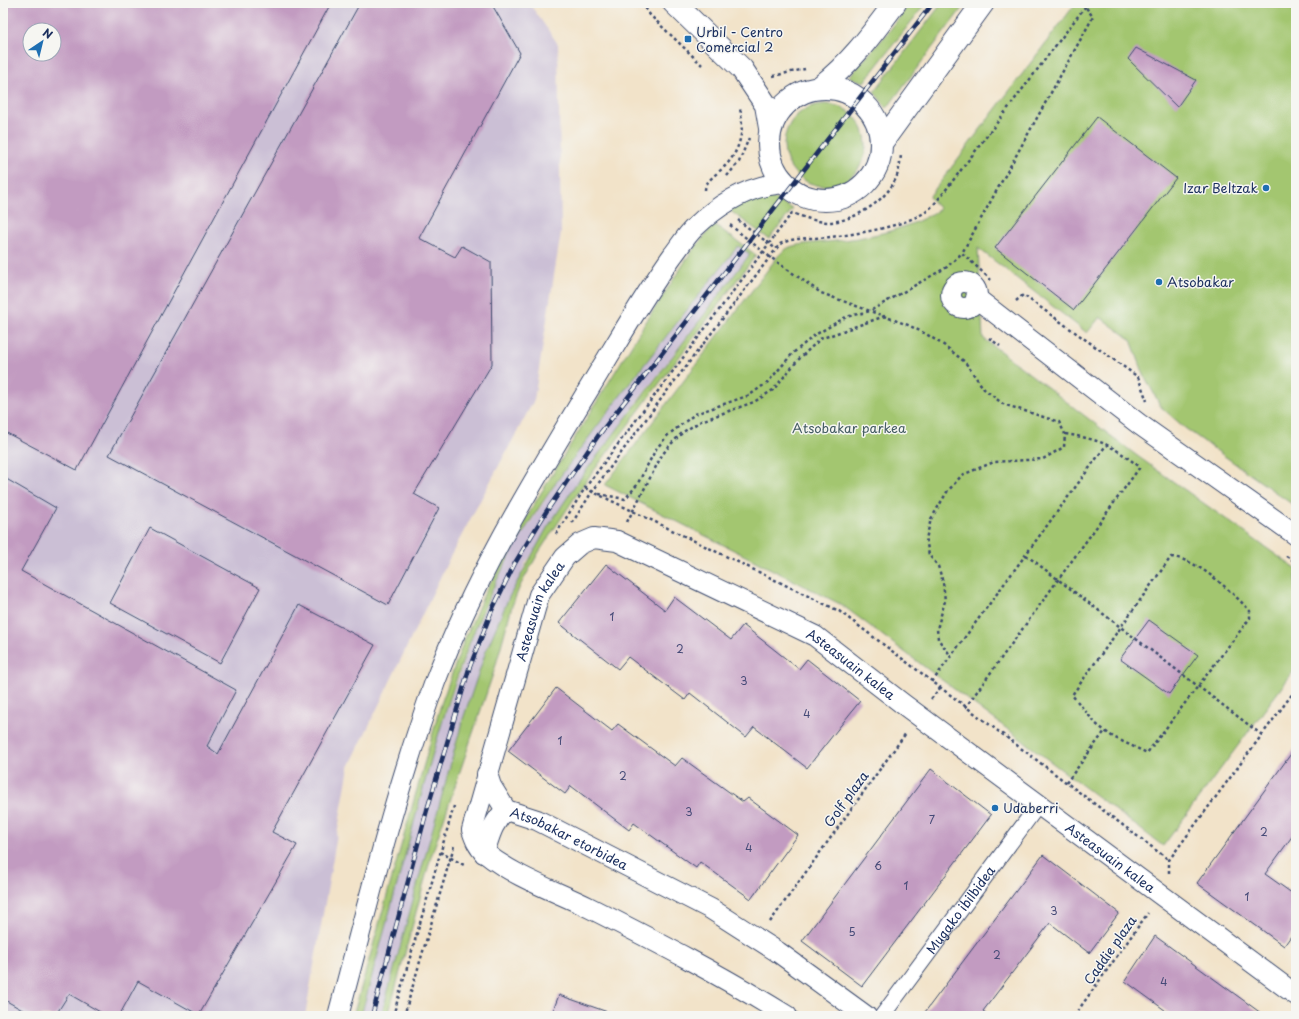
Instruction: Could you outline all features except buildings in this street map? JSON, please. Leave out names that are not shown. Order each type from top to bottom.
[{"type":"street","points":[[674,3],[742,69],[766,105],[770,128],[768,148],[773,166],[783,183],[799,194],[818,200],[837,199],[855,192],[870,179],[879,162],[892,145],[983,3]]},
{"type":"street","points":[[820,87],[837,74],[854,57],[895,3]]},
{"type":"street","points":[[770,128],[778,111],[790,99],[804,91],[820,87],[837,88],[854,95],[869,108],[892,145]]},
{"type":"street","points":[[338,1016],[413,745],[436,681],[470,599],[503,535],[660,274],[692,230],[719,206],[752,189],[767,184],[783,183]]},
{"type":"street","points":[[976,298],[1139,424],[1296,535]]},
{"type":"street","name":"Asteasuain kalea","points":[[487,774],[539,596],[565,557],[580,544],[594,538],[617,540],[815,636],[918,716],[1296,995]]},
{"type":"street","points":[[487,774],[472,830],[475,841],[484,853],[512,871],[668,948],[750,993],[787,1016]]},
{"type":"street","name":"Atsobakar etorbidea","points":[[487,774],[491,786],[506,810],[537,820],[711,909],[778,952],[866,1016]]},
{"type":"street","name":"Mugako ibilbidea","points":[[882,1016],[1039,804]]},
{"type":"street","points":[[484,853],[491,829],[497,818],[506,810]]},
{"type":"path","points":[[642,3],[650,15],[708,70]]},
{"type":"path","points":[[738,104],[742,120],[741,137],[736,152],[726,166],[706,184],[704,190],[719,206],[776,249],[787,241],[831,237],[875,229],[905,221],[924,213],[945,191],[1088,3]]},
{"type":"path","points":[[592,492],[625,499],[637,485],[656,449],[678,426],[695,414],[750,395],[768,382],[793,354],[815,334],[846,317],[870,311],[947,267],[962,253],[1093,17],[1085,6]]},
{"type":"path","points":[[553,539],[585,488],[792,213],[812,220],[828,222],[846,219],[863,212],[882,197],[894,182],[900,164],[892,145]]},
{"type":"path","points":[[762,251],[821,293],[886,316],[926,334],[945,346],[965,362],[984,389],[1003,404],[1059,422],[1065,434],[1064,447],[1043,459],[994,462],[962,475],[947,492],[931,519],[926,539],[929,555],[938,566],[943,582],[945,601],[937,629],[938,639],[951,656]]},
{"type":"path","points":[[962,253],[994,282]]},
{"type":"path","points":[[1009,297],[1015,302],[1023,295],[1138,377],[1148,403]]},
{"type":"path","points":[[617,540],[662,456],[670,445],[683,432],[701,421],[754,402],[773,390],[798,360],[820,339],[886,316]]},
{"type":"path","points":[[965,708],[1140,467],[1107,444],[1093,438],[1065,434]]},
{"type":"path","points":[[932,682],[1107,444]]},
{"type":"path","points":[[1026,555],[1262,735]]},
{"type":"path","points":[[1171,557],[1177,558],[1205,571],[1226,586],[1250,611],[1250,618],[1147,753],[1113,737],[1105,731],[1096,724],[1072,696],[1121,628],[1171,557]]},
{"type":"path","name":"Golf plaza","points":[[770,922],[918,716],[940,688]]},
{"type":"path","name":"Caddie plaza","points":[[1074,1016],[1103,978],[1169,884],[1169,860],[1296,689]]},
{"type":"path","points":[[1066,783],[1105,731]]},
{"type":"path","points":[[393,1016],[456,800]]},
{"type":"shaded area","points":[[3,3],[529,3],[558,44],[561,232],[534,400],[449,559],[349,767],[305,1016],[3,1016]]},
{"type":"shaded area","points":[[738,245],[750,254],[636,403],[525,564],[463,719],[381,1016],[361,1016],[433,750],[471,641],[496,583],[516,545],[568,465],[636,374]]},
{"type":"green space","points":[[910,3],[926,3],[864,82],[849,77],[887,34]]},
{"type":"green space","points":[[942,3],[966,3],[887,108],[874,92]]},
{"type":"green space","name":"Atsobakar parkea","points":[[1076,3],[1296,3],[1296,507],[1185,428],[1161,407],[1144,375],[1131,340],[1100,317],[1087,333],[978,248],[983,338],[1136,455],[1296,569],[1296,668],[1163,846],[842,605],[605,485],[778,256],[792,246],[839,241],[894,230],[929,216],[940,209],[929,197]]},
{"type":"green space","points":[[825,104],[841,108],[854,116],[862,129],[866,145],[862,161],[854,174],[841,182],[825,186],[809,182],[796,174],[788,161],[784,145],[788,129],[796,116],[809,108]]},
{"type":"green space","points":[[758,198],[773,198],[793,209],[769,239],[729,210]]},
{"type":"green space","points":[[714,224],[756,255],[583,485],[539,552],[520,586],[512,606],[495,668],[431,857],[388,1016],[381,1016],[463,719],[486,651],[509,597],[547,528],[579,480],[750,254],[738,246],[631,382],[542,503],[496,582],[470,642],[438,735],[361,1016],[353,1016],[441,704],[463,643],[485,592],[536,501],[642,328],[690,254]]},
{"type":"railway","points":[[372,1016],[427,810],[469,669],[492,610],[515,563],[546,512],[598,436],[933,3]]},
{"type":"place","name":"Urbil - Centro Comercial 2","points":[[688,39]]},
{"type":"place","name":"Izar Beltzak","points":[[1266,188]]},
{"type":"place","name":"Atsobakar","points":[[1159,282]]},
{"type":"place","name":"Udaberri","points":[[995,808]]}]
